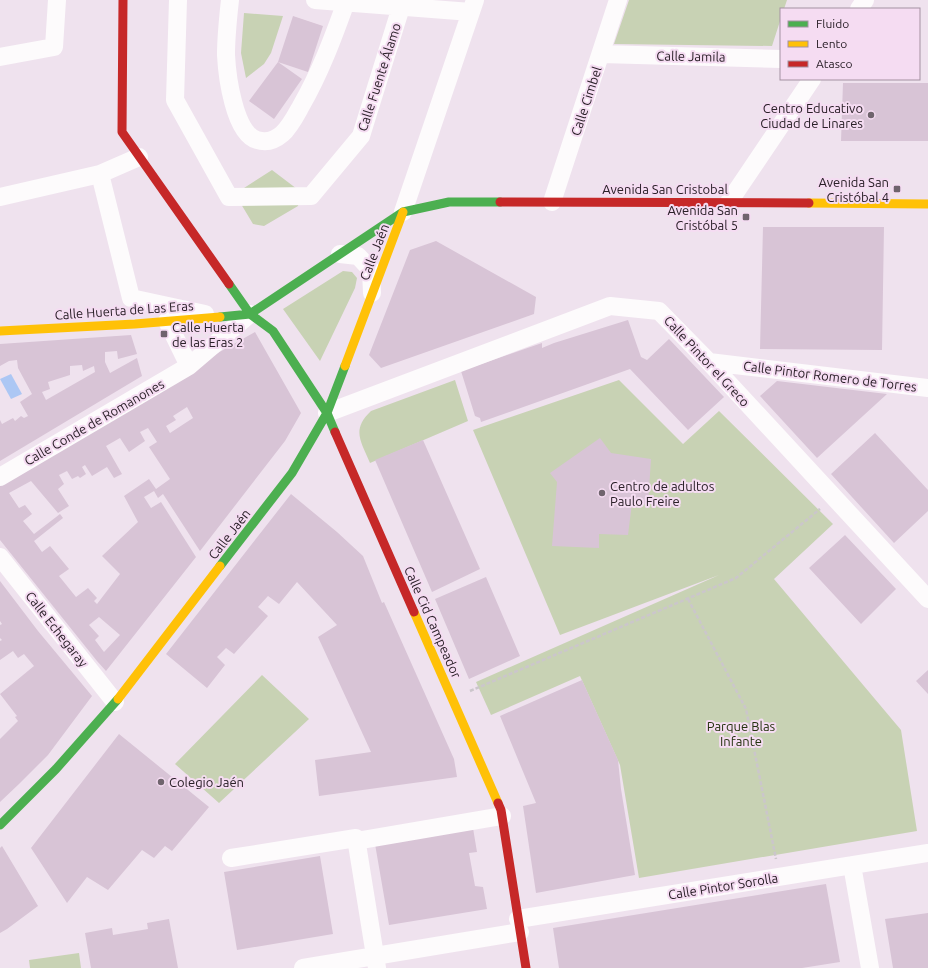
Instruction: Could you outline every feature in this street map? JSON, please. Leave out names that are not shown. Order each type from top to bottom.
[{"type":"street","points":[[0,57],[54,47],[57,0]]},
{"type":"street","points":[[123,0],[122,132],[250,314],[403,212],[473,6],[401,7],[315,0]]},
{"type":"street","name":"Calle Fuente Álamo","points":[[178,0],[175,100],[229,197],[311,196],[361,136],[401,7]]},
{"type":"street","points":[[230,0],[226,56],[228,76],[233,98],[240,122],[245,132],[253,139],[263,141],[273,140],[281,135],[298,110],[322,66],[346,2]]},
{"type":"street","name":"Calle Cimbel","points":[[552,202],[618,0]]},
{"type":"street","name":"Calle Jamila","points":[[601,54],[780,59]]},
{"type":"street","points":[[728,202],[811,80]]},
{"type":"street","points":[[0,197],[100,174],[140,157]]},
{"type":"street","points":[[100,174],[131,298],[218,316]]},
{"type":"street","name":"Avenida San Cristobal","points":[[403,212],[449,202],[928,204]]},
{"type":"street","name":"Calle Jaén","points":[[0,825],[56,769],[115,702],[292,473],[327,413],[403,212]]},
{"type":"street","points":[[340,254],[358,256],[371,270],[372,294]]},
{"type":"street","name":"Calle Pintor el Greco","points":[[327,413],[610,306],[659,311],[709,362],[928,599]]},
{"type":"street","name":"Calle Huerta de Las Eras","points":[[0,330],[167,321],[250,314]]},
{"type":"street","name":"Calle Conde de Romanones","points":[[0,477],[188,366],[250,314]]},
{"type":"street","name":"Calle Cid Campeador","points":[[250,314],[273,331],[327,413],[498,803],[502,816],[526,968]]},
{"type":"street","points":[[167,321],[188,366]]},
{"type":"street","name":"Calle Pintor Romero de Torres","points":[[709,362],[928,388]]},
{"type":"street","name":"Calle Echegaray","points":[[0,557],[115,702]]},
{"type":"street","points":[[231,858],[356,838],[356,840],[502,816]]},
{"type":"street","points":[[356,840],[376,962]]},
{"type":"street","name":"Calle Pintor Sorolla","points":[[304,968],[376,962],[519,925],[783,876],[928,853]]},
{"type":"street","points":[[852,865],[866,967]]},
{"type":"path","points":[[451,697],[479,688],[736,578],[834,497]]},
{"type":"path","points":[[688,598],[746,709],[775,855],[783,876]]},
{"type":"green space","points":[[629,0],[787,0],[784,8],[780,8],[780,21],[772,46],[614,44]]},
{"type":"green space","points":[[244,13],[283,16],[271,53],[264,64],[246,78],[241,53]]},
{"type":"green space","points":[[272,170],[301,192],[298,206],[264,226],[253,224],[241,204],[244,188]]},
{"type":"green space","points":[[343,271],[352,272],[357,278],[355,288],[320,361],[283,309]]},
{"type":"green space","points":[[455,380],[468,421],[370,463],[361,442],[360,430],[361,424],[371,411]]},
{"type":"green space","name":"Parque Blas Infante","points":[[619,380],[683,444],[719,411],[833,524],[774,579],[901,730],[917,831],[639,878],[620,765],[580,676],[491,715],[476,682],[719,575],[560,635],[473,430]]},
{"type":"green space","points":[[262,675],[309,719],[219,803],[175,764]]},
{"type":"green space","points":[[79,953],[81,968],[30,968],[29,960]]},
{"type":"water","points":[[11,374],[22,394],[11,399],[0,379]]},
{"type":"building","points":[[293,16],[323,26],[308,72],[278,62]]},
{"type":"building","points":[[278,62],[302,79],[274,119],[249,101]]},
{"type":"building","points":[[843,83],[928,83],[928,141],[841,141]]},
{"type":"building","points":[[763,227],[884,227],[882,350],[760,349]]},
{"type":"building","points":[[436,241],[536,297],[534,314],[381,368],[369,355],[410,250]]},
{"type":"building","points":[[628,320],[641,357],[647,360],[669,339],[724,397],[688,430],[630,369],[481,422],[480,418],[475,416],[461,371],[542,343],[542,348]]},
{"type":"building","points":[[255,332],[301,413],[285,441],[200,551],[163,494],[158,498],[154,491],[144,497],[151,508],[161,502],[196,557],[106,671],[0,540],[0,484],[200,363]],"holes":[[[187,407],[193,418],[170,433],[166,426],[176,420],[173,416]],[[148,428],[157,442],[149,447],[170,479],[156,489],[149,479],[124,496],[138,522],[102,556],[120,574],[97,604],[94,601],[97,598],[88,588],[76,597],[59,576],[69,569],[50,546],[42,552],[34,541],[63,518],[60,514],[34,534],[23,521],[32,514],[25,505],[19,508],[9,493],[31,481],[58,513],[69,506],[58,489],[64,484],[59,475],[67,471],[72,479],[78,476],[80,478],[86,474],[82,467],[85,465],[92,476],[107,467],[114,478],[122,474],[106,446],[120,438],[129,452],[145,441],[140,432]],[[99,617],[120,635],[104,652],[95,640],[99,636],[89,625]]]},
{"type":"building","points":[[131,335],[137,354],[118,359],[117,351],[105,352],[105,362],[110,373],[137,358],[142,376],[0,461],[0,420],[2,424],[13,418],[15,421],[21,416],[24,418],[28,416],[20,402],[32,394],[18,368],[17,360],[9,361],[0,366],[0,344]],"holes":[[[82,365],[83,371],[94,366],[95,372],[46,400],[42,392],[50,389],[48,382],[70,375],[70,366]]]},
{"type":"building","points":[[777,381],[887,394],[817,458],[760,396]]},
{"type":"building","points":[[875,433],[928,490],[928,511],[894,543],[831,474]]},
{"type":"building","name":"Centro de adultos Paulo Freire","points":[[600,438],[611,453],[651,459],[648,505],[632,503],[628,535],[599,534],[599,548],[552,546],[557,482],[550,473]]},
{"type":"building","points":[[423,440],[480,569],[432,592],[375,460]]},
{"type":"building","points":[[291,494],[337,532],[363,556],[382,603],[384,602],[454,759],[457,777],[319,796],[315,760],[371,752],[318,637],[337,625],[297,582],[279,604],[268,596],[258,607],[268,616],[234,654],[226,648],[217,657],[225,665],[207,688],[166,654]]},
{"type":"building","points":[[845,535],[896,589],[861,624],[809,568]]},
{"type":"building","points":[[486,577],[520,656],[469,679],[435,599]]},
{"type":"building","points":[[0,581],[38,631],[92,696],[48,755],[0,802],[0,739],[18,721],[15,717],[17,716],[0,694],[34,666],[24,654],[18,658],[13,651],[0,660],[0,641],[2,640],[0,638],[0,625],[2,624],[0,621]]},
{"type":"building","points":[[928,670],[928,694],[916,681]]},
{"type":"building","points":[[582,680],[618,760],[621,789],[635,875],[536,893],[523,806],[536,803],[500,716]]},
{"type":"building","points":[[119,734],[209,807],[172,851],[165,846],[154,858],[142,850],[108,890],[87,877],[67,903],[31,848]]},
{"type":"building","points":[[473,828],[477,852],[469,853],[475,886],[483,887],[487,909],[389,925],[375,844]]},
{"type":"building","points":[[2,846],[38,906],[0,933],[0,848]]},
{"type":"building","points":[[320,856],[333,934],[237,950],[224,872]]},
{"type":"building","points":[[826,884],[840,962],[802,968],[559,968],[553,928]]},
{"type":"building","points":[[928,913],[928,968],[893,968],[885,919]]},
{"type":"building","points":[[169,919],[178,968],[91,968],[85,933],[112,928],[113,935],[148,929],[147,923]]},
{"type":"traffic: fast","points":[[220,317],[250,314],[403,212],[449,202],[500,202]]},
{"type":"traffic: fast","points":[[229,284],[250,314],[273,331],[327,413],[335,432]]},
{"type":"traffic: fast","points":[[220,566],[292,473],[327,413],[345,366]]},
{"type":"traffic: fast","points":[[0,825],[56,769],[118,699]]},
{"type":"traffic: slow","points":[[809,203],[928,204]]},
{"type":"traffic: slow","points":[[345,366],[403,212]]},
{"type":"traffic: slow","points":[[0,331],[135,324],[220,317]]},
{"type":"traffic: slow","points":[[118,699],[220,566]]},
{"type":"traffic: slow","points":[[414,612],[498,803]]},
{"type":"traffic: jam","points":[[123,0],[122,132],[229,284]]},
{"type":"traffic: jam","points":[[500,202],[809,203]]},
{"type":"traffic: jam","points":[[335,432],[414,612]]},
{"type":"traffic: jam","points":[[498,803],[501,810],[526,968]]},
{"type":"place","name":"Centro Educativo Ciudad de Linares","points":[[871,115]]},
{"type":"place","name":"Avenida San Cristóbal 4","points":[[897,189]]},
{"type":"place","name":"Avenida San Cristóbal 5","points":[[746,217]]},
{"type":"place","name":"Calle Huerta de las Eras 2","points":[[164,334]]},
{"type":"place","name":"Centro de adultos Paulo Freire","points":[[602,493]]},
{"type":"place","name":"Colegio Jaén","points":[[161,782]]}]
